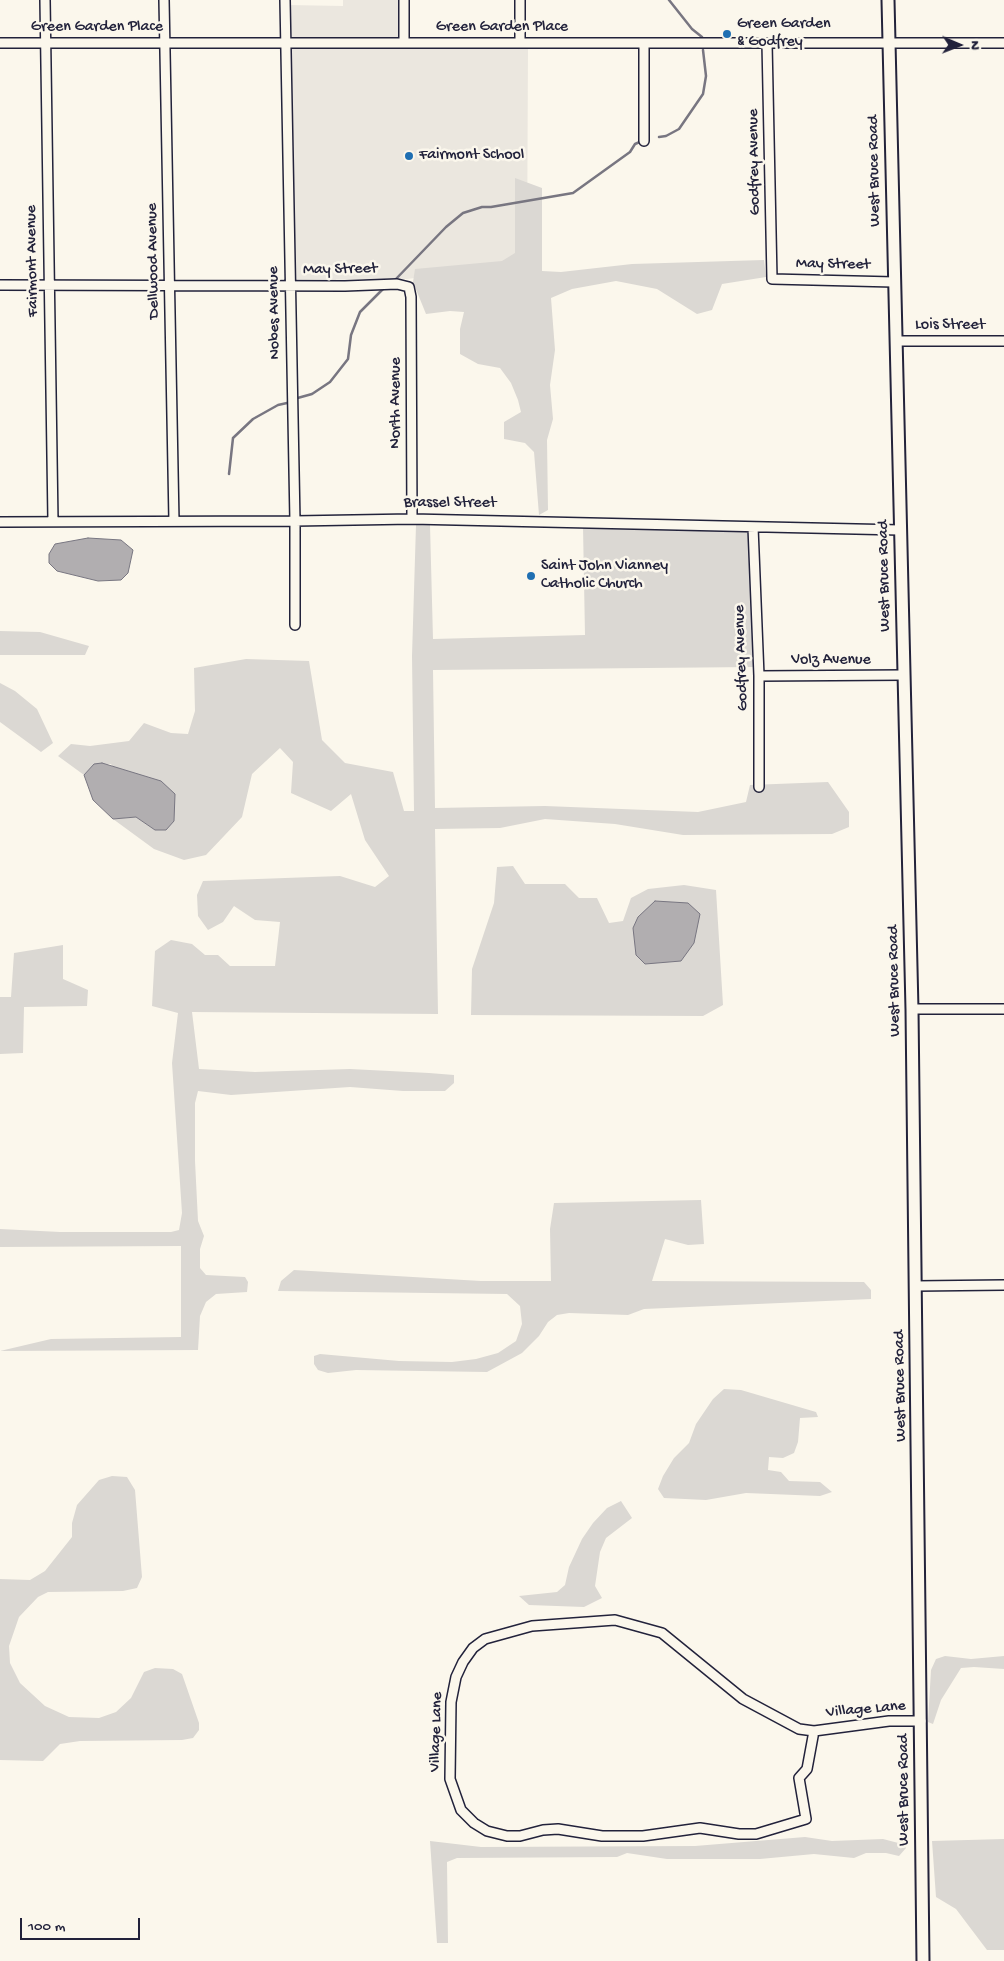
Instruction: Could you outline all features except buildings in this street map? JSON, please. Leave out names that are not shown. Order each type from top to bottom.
[{"type":"street","name":"Fairmont Avenue","points":[[44,0],[53,521]]},
{"type":"street","name":"Dellwood Avenue","points":[[164,0],[174,522]]},
{"type":"street","name":"Nobes Avenue","points":[[285,0],[295,521],[295,625]]},
{"type":"street","points":[[404,0],[404,43]]},
{"type":"street","points":[[520,0],[520,43]]},
{"type":"street","name":"West Bruce Road","points":[[888,0],[912,1010],[923,1961]]},
{"type":"street","name":"Green Garden Place","points":[[0,43],[1004,43]]},
{"type":"street","points":[[644,43],[644,142]]},
{"type":"street","name":"Godfrey Avenue","points":[[766,43],[772,279]]},
{"type":"street","name":"May Street","points":[[772,279],[894,282]]},
{"type":"street","name":"May Street","points":[[0,285],[289,286],[396,284],[409,287]]},
{"type":"street","name":"North Avenue","points":[[409,287],[411,297],[412,519]]},
{"type":"street","name":"Lois Street","points":[[896,341],[1004,341]]},
{"type":"street","name":"Brassel Street","points":[[0,522],[412,519],[900,530]]},
{"type":"street","name":"Godfrey Avenue","points":[[753,527],[759,676],[759,787]]},
{"type":"street","name":"Volz Avenue","points":[[759,676],[904,675]]},
{"type":"street","points":[[912,1010],[1004,1009]]},
{"type":"street","points":[[916,1286],[1004,1285]]},
{"type":"street","name":"Village Lane","points":[[814,1731],[807,1769],[799,1778],[806,1819],[756,1834],[739,1834],[700,1828],[643,1836],[602,1836],[558,1829],[543,1830],[520,1836],[507,1836],[487,1831],[474,1824],[461,1810],[450,1779],[451,1702],[456,1677],[463,1662],[474,1648],[485,1639],[532,1626],[615,1620],[662,1633],[743,1699],[799,1729],[814,1731],[889,1721],[921,1721]]},
{"type":"shaded area","name":"Fairmont School","points":[[343,0],[406,0],[407,42],[528,48],[527,264],[407,279],[293,280],[288,5],[343,6]]},
{"type":"shaded area","points":[[515,178],[542,188],[542,271],[561,272],[632,264],[764,260],[766,277],[722,284],[712,310],[697,314],[657,289],[616,281],[572,289],[551,298],[555,350],[550,385],[553,419],[547,440],[548,510],[539,515],[534,452],[525,443],[504,439],[504,422],[521,412],[511,383],[500,368],[478,364],[460,354],[460,329],[464,312],[450,311],[426,314],[413,282],[415,269],[502,261],[515,253]]},
{"type":"shaded area","points":[[416,525],[430,525],[433,639],[585,635],[583,527],[751,531],[754,667],[433,670],[435,808],[545,806],[698,812],[746,802],[750,785],[828,782],[849,812],[849,827],[832,834],[683,835],[615,824],[545,819],[500,828],[435,829],[438,1014],[192,1012],[199,1069],[255,1072],[350,1069],[429,1073],[454,1075],[454,1083],[445,1091],[403,1091],[350,1087],[231,1095],[198,1091],[195,1103],[195,1161],[198,1221],[204,1236],[200,1249],[200,1268],[206,1275],[245,1277],[248,1282],[247,1292],[216,1294],[206,1302],[200,1316],[198,1350],[0,1351],[51,1339],[181,1337],[181,1246],[0,1247],[0,1229],[60,1232],[171,1232],[179,1230],[182,1213],[172,1063],[178,1013],[152,1006],[155,951],[171,940],[192,944],[205,955],[218,955],[230,966],[275,966],[280,922],[255,920],[234,906],[223,922],[208,930],[198,916],[197,895],[203,881],[340,876],[375,887],[389,876],[365,840],[351,794],[331,811],[291,793],[293,762],[280,748],[252,774],[242,817],[206,855],[184,860],[154,849],[113,819],[136,817],[155,830],[111,764],[94,764],[84,775],[58,756],[71,744],[90,746],[129,741],[144,723],[171,733],[188,734],[195,711],[194,668],[246,659],[309,661],[322,740],[345,763],[393,772],[404,811],[414,811],[412,656]]},
{"type":"shaded area","points":[[88,538],[121,540],[133,550],[128,573],[121,580],[98,581],[57,571],[49,563],[49,554],[55,544]]},
{"type":"shaded area","points":[[0,631],[40,632],[89,646],[85,655],[0,655]]},
{"type":"shaded area","points":[[0,683],[15,691],[37,709],[53,743],[41,752],[0,722]]},
{"type":"shaded area","points":[[102,763],[161,781],[175,794],[174,821],[166,830],[155,830],[136,817],[113,819],[93,800],[84,775],[94,764]]},
{"type":"shaded area","points":[[513,866],[525,884],[565,884],[579,898],[597,898],[609,923],[623,921],[631,898],[648,889],[684,885],[716,890],[723,1005],[703,1016],[471,1015],[472,969],[494,903],[497,867]]},
{"type":"shaded area","points":[[655,901],[688,903],[700,914],[694,943],[681,961],[645,964],[636,955],[633,928],[638,917]]},
{"type":"shaded area","points":[[63,945],[63,979],[88,990],[87,1006],[24,1007],[23,1053],[0,1054],[0,997],[11,997],[14,953]]},
{"type":"shaded area","points":[[701,1200],[704,1244],[688,1245],[665,1239],[652,1281],[864,1282],[871,1290],[871,1299],[644,1309],[628,1315],[569,1313],[557,1315],[548,1322],[539,1336],[522,1353],[487,1372],[356,1370],[328,1373],[318,1370],[314,1364],[314,1356],[320,1354],[399,1361],[452,1362],[476,1359],[498,1353],[516,1341],[522,1324],[520,1306],[507,1294],[278,1291],[281,1281],[294,1270],[481,1281],[551,1281],[550,1229],[554,1203]]},
{"type":"shaded area","points":[[724,1389],[741,1390],[816,1412],[818,1417],[800,1418],[798,1442],[794,1453],[783,1458],[769,1457],[768,1470],[781,1472],[789,1481],[820,1482],[832,1492],[820,1496],[746,1493],[706,1500],[664,1498],[658,1489],[663,1476],[674,1458],[689,1443],[696,1424],[713,1399]]},
{"type":"shaded area","points":[[112,1476],[127,1477],[135,1490],[142,1577],[137,1588],[123,1591],[48,1592],[38,1597],[19,1617],[9,1646],[10,1663],[20,1683],[45,1706],[69,1717],[99,1718],[116,1712],[131,1698],[144,1672],[155,1668],[173,1669],[182,1674],[199,1723],[199,1730],[193,1738],[182,1740],[80,1741],[60,1744],[43,1761],[0,1760],[0,1579],[30,1580],[45,1571],[72,1537],[72,1523],[77,1505],[99,1480]]},
{"type":"shaded area","points":[[621,1501],[632,1518],[606,1538],[600,1552],[595,1586],[602,1598],[584,1607],[529,1605],[519,1596],[557,1592],[565,1585],[569,1567],[582,1539],[607,1508]]},
{"type":"shaded area","points":[[945,1656],[971,1659],[1004,1656],[1004,1669],[961,1668],[941,1700],[933,1724],[928,1722],[931,1670],[936,1659]]},
{"type":"shaded area","points":[[805,1837],[832,1841],[883,1839],[906,1845],[906,1848],[899,1856],[886,1853],[866,1853],[854,1858],[814,1854],[760,1859],[667,1859],[627,1853],[617,1857],[457,1858],[447,1862],[448,1943],[437,1943],[430,1841],[481,1847],[695,1846]]},
{"type":"shaded area","points":[[1004,1839],[1004,1950],[987,1950],[956,1909],[936,1897],[932,1841]]},
{"type":"waterway","points":[[669,0],[692,29],[702,37]]},
{"type":"waterway","points":[[659,137],[666,136],[679,129],[703,94],[706,76],[703,50]]},
{"type":"waterway","points":[[394,281],[446,227],[463,213],[482,207],[573,193],[630,152],[635,144],[642,141]]},
{"type":"waterway","points":[[294,399],[312,394],[330,382],[348,359],[351,335],[360,312],[385,287]]},
{"type":"waterway","points":[[229,474],[233,438],[253,419],[278,405],[287,403]]},
{"type":"place","name":"Green Garden & Godfrey","points":[[727,34]]},
{"type":"place","name":"Fairmont School","points":[[409,156]]},
{"type":"place","name":"Saint John Vianney Catholic Church","points":[[531,576]]}]
